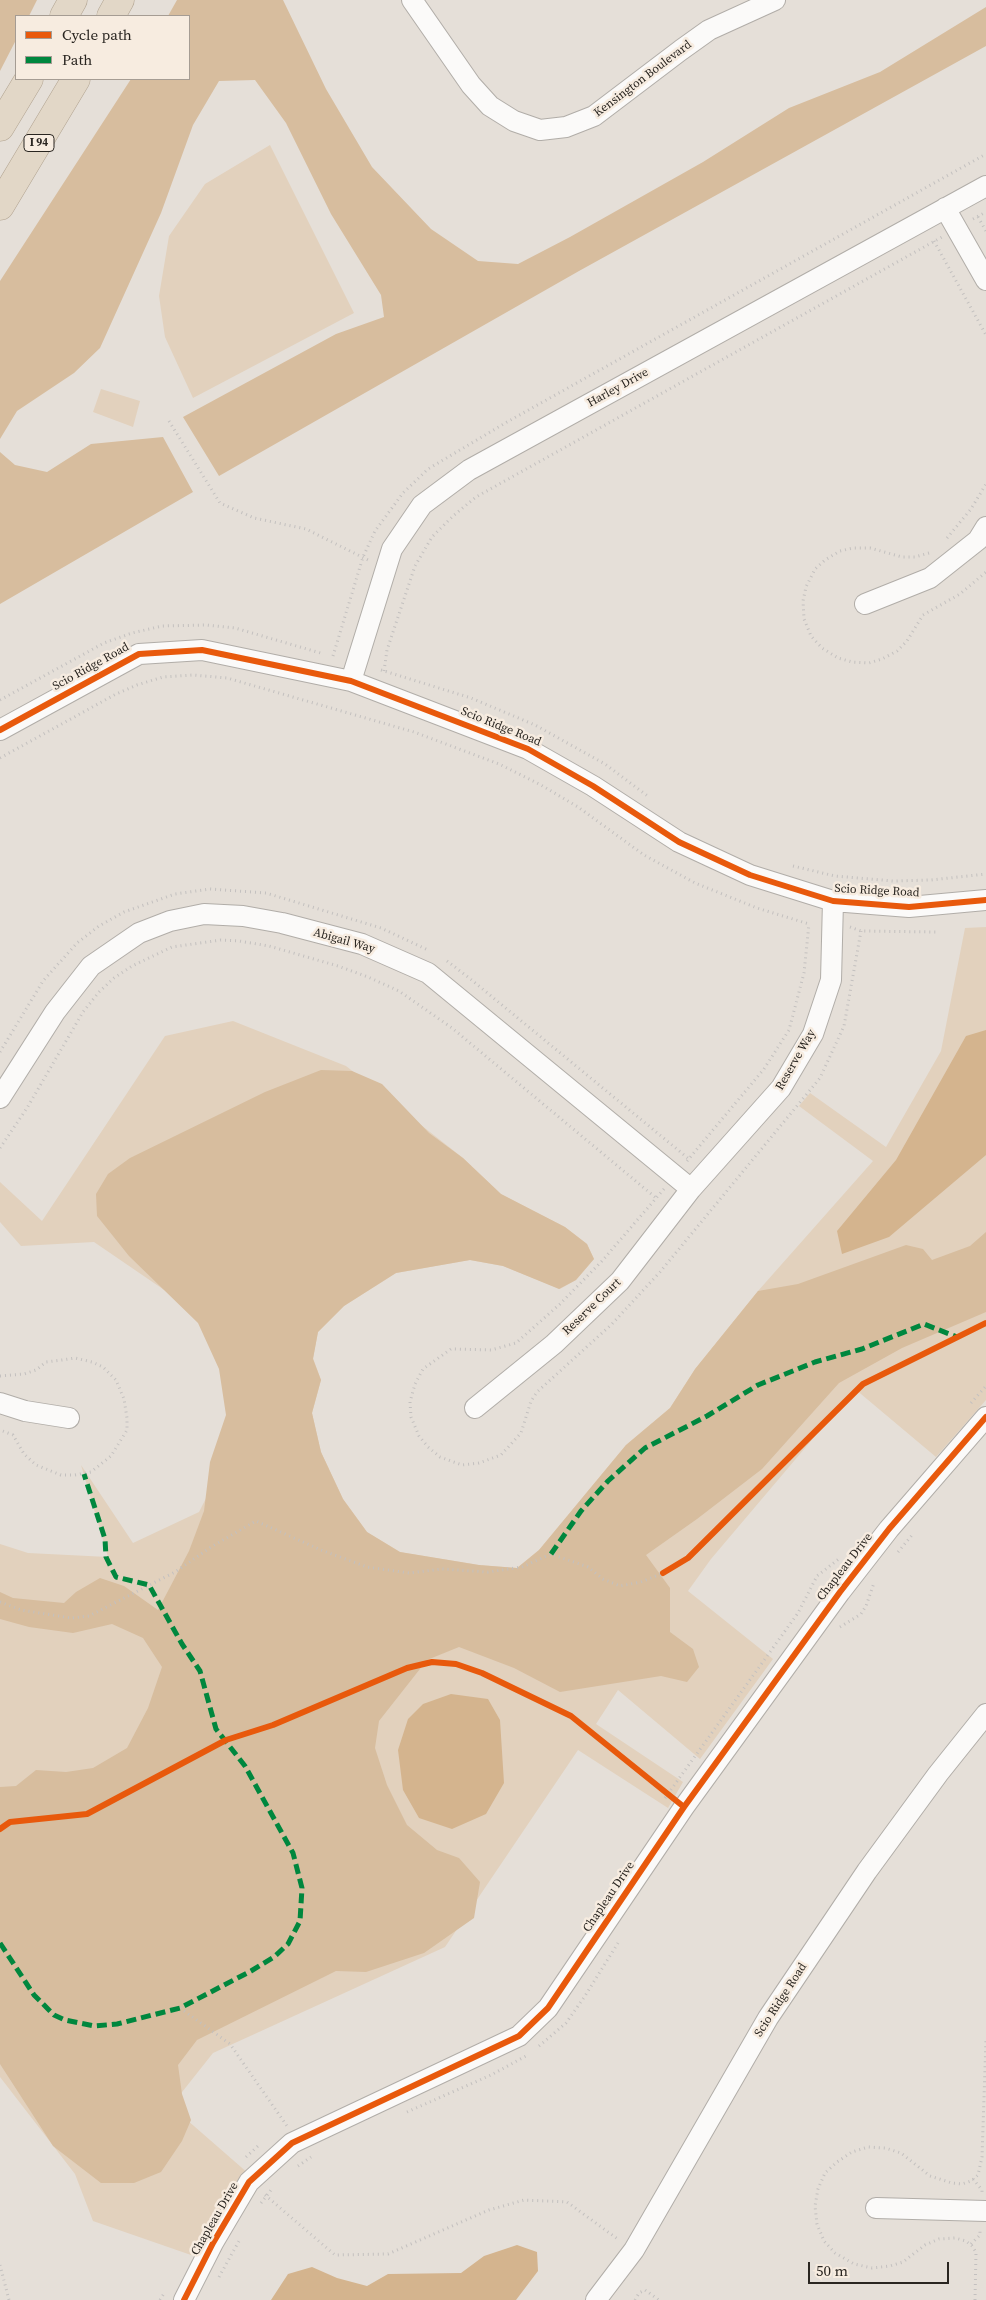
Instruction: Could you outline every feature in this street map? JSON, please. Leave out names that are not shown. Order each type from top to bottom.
[{"type":"highway","points":[[65,15],[73,0]]},
{"type":"highway","points":[[112,15],[120,0]]},
{"type":"highway","points":[[0,128],[28,80]]},
{"type":"highway","name":"I 94","points":[[0,206],[75,80]]},
{"type":"street","name":"Kensington Boulevard","points":[[412,0],[471,85],[490,106],[514,121],[540,130],[566,127],[594,116],[710,30],[775,0]]},
{"type":"street","name":"Harley Drive","points":[[351,681],[392,549],[422,504],[469,470],[986,186]]},
{"type":"street","points":[[945,208],[986,280]]},
{"type":"street","points":[[865,604],[930,578],[978,540],[986,527]]},
{"type":"street","name":"Scio Ridge Road","points":[[0,730],[139,654],[202,650],[351,681],[528,748],[593,786],[679,842],[750,875],[833,901],[909,907],[986,900]]},
{"type":"street","name":"Reserve Way","points":[[691,1189],[781,1088],[813,1034],[831,980],[833,901]]},
{"type":"street","name":"Abigail Way","points":[[0,1098],[55,1012],[91,966],[139,933],[170,921],[204,914],[243,916],[282,923],[362,944],[428,973],[691,1189]]},
{"type":"street","name":"Reserve Court","points":[[475,1408],[554,1344],[620,1281],[691,1189]]},
{"type":"street","points":[[0,1403],[25,1411],[68,1418]]},
{"type":"street","name":"Chapleau Drive","points":[[184,2300],[213,2243],[249,2182],[292,2143],[292,2133],[519,2036],[548,2008],[684,1807],[840,1592],[889,1529],[986,1416]]},
{"type":"street","name":"Scio Ridge Road","points":[[607,2296],[768,2018],[867,1871],[938,1774],[986,1714]]},
{"type":"street","points":[[876,2208],[986,2211]]},
{"type":"path","points":[[384,671],[388,650],[415,566],[432,537],[476,497],[986,212]]},
{"type":"path","points":[[978,217],[986,231]]},
{"type":"path","points":[[934,241],[986,335]]},
{"type":"path","points":[[169,421],[220,503],[254,518],[306,529],[386,569]]},
{"type":"path","points":[[0,758],[137,684],[163,677],[193,675],[226,678],[414,732],[500,764],[571,803],[644,855],[695,884],[757,908],[810,924],[817,922],[856,927],[861,931],[936,932]]},
{"type":"path","points":[[0,1052],[43,981],[60,959],[77,943],[99,926],[124,912],[175,894],[210,889],[266,893],[381,928],[429,951]]},
{"type":"path","points":[[0,1148],[27,1108],[83,1012],[104,988],[132,966],[172,947],[198,942],[230,940],[269,946],[338,966],[398,991],[432,1012],[452,1028],[656,1198],[764,1069],[789,1030],[804,974],[810,924]]},
{"type":"path","points":[[444,959],[468,976],[688,1159]]},
{"type":"path","points":[[968,1406],[986,1386]]},
{"type":"path","points":[[0,1602],[21,1610],[71,1618],[89,1616],[175,1572],[211,1547],[256,1521],[321,1550],[367,1567],[408,1573],[442,1569],[488,1572],[522,1567],[551,1554],[588,1567],[603,1579],[620,1586],[641,1582],[671,1568]]},
{"type":"path","points":[[662,1802],[798,1613],[817,1576],[845,1553]]},
{"type":"path","points":[[660,1788],[684,1807]]},
{"type":"path","points":[[180,2008],[230,2044],[292,2133]]},
{"type":"path","points":[[292,2133],[294,2121]]},
{"type":"path","points":[[282,2129],[292,2133]]},
{"type":"path","points":[[240,2163],[259,2145]]},
{"type":"path","points":[[249,2182],[336,2255],[388,2254],[488,2210],[524,2200],[567,2202],[599,2228],[634,2250]]},
{"type":"path","points":[[0,2265],[9,2300]]},
{"type":"path","points":[[160,2300],[167,2288]]},
{"type":"path","points":[[635,2300],[639,2293],[645,2290],[658,2300]]},
{"type":"shaded area","points":[[0,0],[37,0],[30,15],[15,15],[15,42],[0,71]]},
{"type":"shaded area","points":[[177,0],[283,0],[326,89],[372,167],[431,229],[478,261],[518,264],[703,162],[789,108],[880,72],[986,7],[986,46],[579,271],[219,476],[183,417],[336,334],[384,317],[381,295],[331,214],[286,123],[255,80],[219,81],[193,125],[161,213],[100,348],[74,373],[17,411],[0,439],[0,281],[130,80],[190,80],[190,15],[169,15]]},
{"type":"shaded area","points":[[270,145],[354,313],[193,398],[165,337],[159,296],[169,236],[205,184]]},
{"type":"shaded area","points":[[101,389],[140,401],[133,427],[93,412]]},
{"type":"shaded area","points":[[163,437],[193,492],[0,604],[0,452],[15,465],[47,472],[91,444]]},
{"type":"shaded area","points":[[986,927],[986,1400],[936,1457],[855,1389],[711,1559],[688,1591],[773,1659],[700,1759],[618,1690],[596,1724],[683,1782],[668,1808],[578,1750],[445,1947],[213,2053],[171,2106],[249,2174],[191,2255],[93,2221],[75,2174],[0,2077],[0,1544],[28,1553],[108,1557],[81,1465],[133,1543],[199,1512],[230,1451],[225,1378],[192,1309],[94,1242],[21,1246],[0,1222],[0,1182],[42,1221],[165,1036],[233,1021],[346,1066],[463,1158],[501,1194],[565,1227],[587,1244],[594,1259],[576,1280],[560,1289],[503,1266],[470,1260],[396,1273],[344,1306],[318,1332],[313,1358],[321,1380],[312,1413],[321,1452],[343,1499],[367,1532],[400,1552],[479,1565],[517,1568],[539,1550],[626,1445],[670,1408],[696,1368],[758,1291],[873,1161],[799,1106],[810,1093],[886,1147],[941,1051],[965,928]]},
{"type":"shaded area","points":[[986,1030],[986,1155],[889,1237],[842,1254],[837,1231],[896,1160],[966,1036]]},
{"type":"shaded area","points":[[321,1070],[352,1071],[382,1084],[429,1133],[463,1158],[501,1194],[565,1227],[587,1244],[594,1259],[576,1280],[559,1289],[503,1266],[470,1260],[396,1273],[344,1306],[318,1332],[313,1359],[321,1380],[312,1413],[321,1452],[343,1499],[367,1532],[400,1552],[479,1565],[517,1568],[539,1550],[626,1445],[670,1408],[695,1369],[758,1291],[798,1284],[906,1245],[923,1249],[932,1260],[970,1246],[986,1232],[986,1312],[902,1348],[839,1383],[762,1469],[646,1555],[670,1588],[670,1632],[693,1649],[699,1667],[687,1682],[661,1676],[560,1692],[514,1668],[459,1647],[427,1660],[379,1721],[375,1748],[387,1785],[407,1825],[437,1850],[459,1858],[480,1882],[474,1918],[424,1953],[366,1972],[336,1971],[197,2040],[178,2065],[182,2094],[191,2120],[182,2141],[161,2172],[134,2183],[101,2183],[53,2146],[0,2064],[0,1787],[16,1786],[36,1770],[66,1772],[93,1768],[127,1748],[148,1708],[162,1667],[143,1638],[112,1624],[73,1633],[29,1627],[0,1619],[0,1592],[13,1598],[64,1603],[76,1592],[100,1578],[124,1586],[158,1610],[189,1551],[204,1511],[210,1462],[226,1415],[219,1369],[198,1323],[129,1256],[97,1216],[96,1194],[108,1174],[130,1158],[265,1092]]},
{"type":"shaded area","points":[[451,1694],[488,1699],[500,1720],[504,1783],[486,1814],[452,1829],[419,1818],[403,1790],[398,1750],[408,1719],[423,1704]]},
{"type":"shaded area","points":[[517,2245],[537,2252],[538,2271],[516,2300],[271,2300],[288,2274],[312,2267],[337,2278],[367,2286],[388,2274],[461,2273],[484,2256]]},
{"type":"marked path","points":[[551,1554],[581,1511],[608,1481],[645,1448],[707,1416],[758,1385],[815,1362],[862,1349],[924,1324],[957,1337]]},
{"type":"marked path","points":[[0,1943],[34,1995],[54,2015],[65,2020],[94,2026],[117,2024],[180,2008],[274,1957],[288,1944],[300,1921],[302,1888],[293,1853],[245,1766],[216,1729],[200,1671],[182,1644],[149,1585],[116,1577],[106,1557],[105,1539],[84,1474]]},
{"type":"cycle path","points":[[0,730],[139,654],[202,650],[351,681],[528,749],[593,786],[679,842],[750,875],[833,901],[909,907],[986,900]]},
{"type":"cycle path","points":[[663,1573],[688,1558],[863,1384],[986,1323]]},
{"type":"cycle path","points":[[184,2300],[213,2243],[249,2182],[292,2143],[519,2036],[548,2008],[684,1807],[840,1592],[889,1529],[986,1417]]},
{"type":"cycle path","points":[[0,1829],[10,1822],[87,1814],[226,1740],[273,1725],[407,1668],[432,1662],[456,1664],[482,1673],[571,1716],[684,1807]]}]
